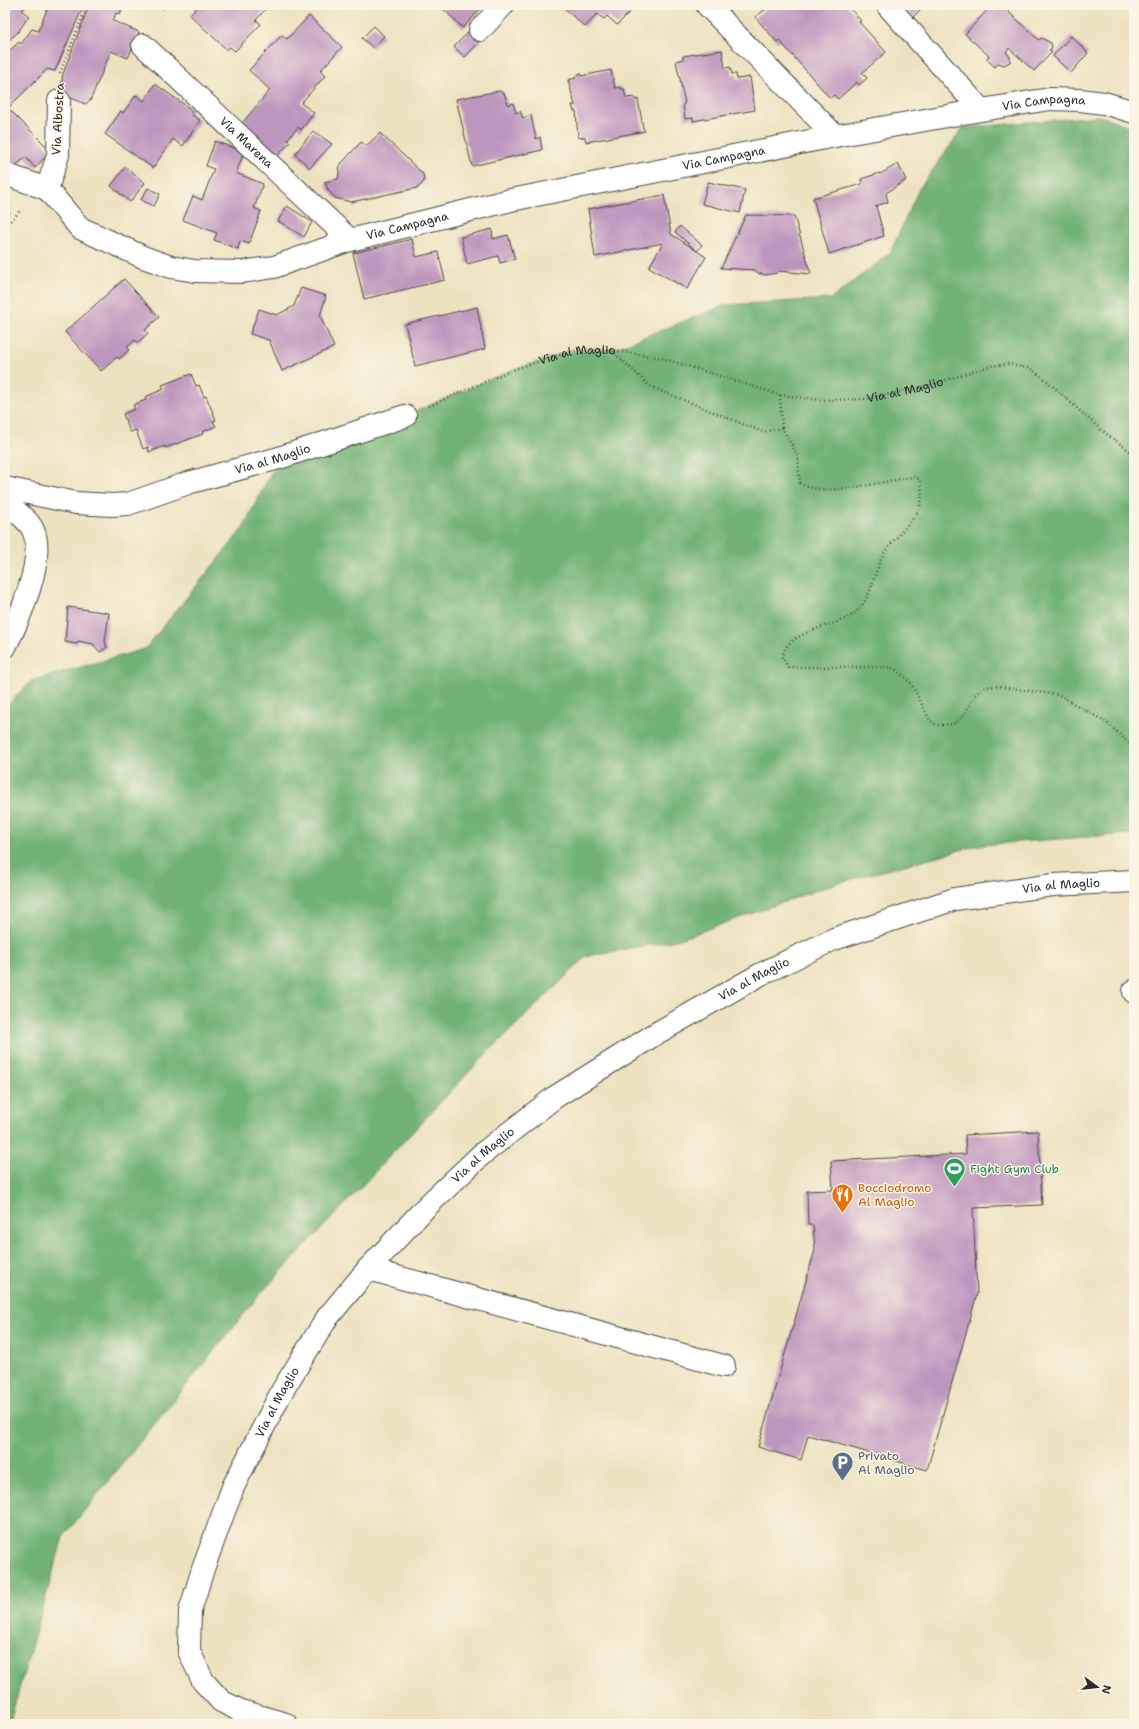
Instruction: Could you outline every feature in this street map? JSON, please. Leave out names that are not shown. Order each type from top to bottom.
[{"type":"street","points":[[480,30],[503,5]]},
{"type":"street","points":[[707,5],[835,136]]},
{"type":"street","points":[[887,5],[981,110]]},
{"type":"street","name":"Via Marena","points":[[143,45],[350,240]]},
{"type":"street","name":"Via Campagna","points":[[47,189],[80,228],[143,257],[171,267],[195,271],[242,272],[274,267],[350,240],[511,200],[835,136],[1050,99],[1080,100],[1104,103],[1134,112]]},
{"type":"street","name":"Via Albostra","points":[[47,189],[58,155],[59,101]]},
{"type":"street","points":[[5,174],[47,189]]},
{"type":"street","name":"Via al Maglio","points":[[5,488],[76,503],[112,505],[128,504],[188,483],[279,458],[405,416]]},
{"type":"street","points":[[5,502],[30,524],[37,539],[38,551],[37,561],[21,610],[5,647]]},
{"type":"street","name":"Via al Maglio","points":[[286,1724],[241,1711],[221,1701],[203,1681],[189,1651],[190,1611],[203,1569],[233,1487],[282,1391],[327,1318],[368,1269],[428,1205],[482,1154],[555,1098],[657,1033],[761,974],[834,939],[955,899],[1053,885],[1134,881]]},
{"type":"street","points":[[368,1269],[724,1366]]},
{"type":"path","name":"Via Albostra","points":[[59,101],[60,74],[87,5]]},
{"type":"path","name":"Via al Maglio","points":[[405,416],[519,368],[568,352],[611,350],[662,358],[780,395],[821,400],[866,399],[927,386],[990,366],[1010,364],[1031,369],[1046,380],[1100,429],[1134,454]]},
{"type":"path","points":[[611,350],[651,387],[763,432],[782,428]]},
{"type":"path","points":[[780,395],[782,428],[798,456],[800,483],[805,486],[821,488],[865,486],[913,476],[919,479],[922,489],[920,508],[885,552],[864,603],[849,617],[804,634],[791,642],[783,651],[782,657],[788,667],[889,667],[896,670],[911,683],[930,720],[936,724],[944,725],[955,723],[963,716],[975,695],[985,687],[996,686],[1059,695],[1106,722],[1134,747]]},
{"type":"green space","points":[[1099,116],[1124,124],[1134,129],[1134,836],[1128,834],[979,845],[837,883],[677,940],[587,956],[485,1055],[260,1294],[63,1537],[9,1724],[5,1724],[5,708],[31,681],[145,649],[241,531],[279,458],[405,416],[512,370],[568,352],[611,350],[725,305],[831,299],[890,253],[919,189],[963,128]]},
{"type":"building","points":[[5,5],[27,5],[22,11],[29,16],[18,32],[5,44]]},
{"type":"building","points":[[49,5],[81,5],[83,7],[55,71],[47,69],[8,108],[51,151],[35,168],[26,157],[13,168],[5,160],[5,55],[19,42],[21,44],[32,29],[38,31]]},
{"type":"building","points":[[89,5],[123,5],[120,14],[116,13],[113,21],[139,32],[128,58],[111,51],[90,101],[85,104],[60,93],[63,74]]},
{"type":"building","points":[[158,5],[166,5],[163,9]]},
{"type":"building","points":[[199,5],[269,5],[256,20],[261,24],[235,51],[230,47],[227,50],[190,15]]},
{"type":"building","points":[[439,5],[484,5],[463,28]]},
{"type":"building","points":[[561,5],[637,5],[617,25],[607,16],[604,19],[597,14],[585,27]]},
{"type":"building","points":[[772,5],[847,5],[861,21],[859,22],[886,52],[862,73],[867,78],[859,85],[857,82],[838,99],[834,95],[830,98],[779,40],[777,42],[755,17]]},
{"type":"building","points":[[902,5],[925,5],[913,17]]},
{"type":"building","points":[[992,5],[1001,5],[1039,40],[1041,38],[1051,43],[1052,48],[1049,50],[1052,52],[1034,71],[1009,48],[1006,52],[1010,57],[1010,62],[1004,65],[998,63],[995,67],[986,59],[989,56],[965,34]]},
{"type":"building","points":[[309,16],[342,47],[320,71],[325,76],[301,103],[314,113],[301,130],[298,127],[287,140],[290,142],[274,160],[238,128],[270,90],[249,70],[282,35],[287,39]]},
{"type":"building","points":[[374,26],[384,36],[373,48],[362,38]]},
{"type":"building","points":[[470,30],[481,40],[465,57],[454,47]]},
{"type":"building","points":[[1071,36],[1088,53],[1071,73],[1053,56]]},
{"type":"building","points":[[722,50],[725,68],[730,67],[732,74],[736,74],[737,79],[750,77],[755,110],[693,121],[693,118],[685,119],[683,104],[685,103],[676,61],[683,59],[683,56]]},
{"type":"building","points":[[611,70],[615,88],[621,87],[621,89],[624,89],[626,98],[634,97],[635,100],[638,99],[643,128],[645,131],[586,142],[585,137],[578,138],[576,111],[574,111],[572,105],[575,105],[568,80],[576,78],[575,77],[579,76],[578,74],[581,73],[581,76]]},
{"type":"building","points":[[155,84],[192,110],[191,114],[200,120],[183,146],[173,139],[153,168],[105,134],[121,111],[123,113],[136,95],[144,101]]},
{"type":"building","points":[[499,91],[504,93],[508,105],[513,103],[516,113],[520,111],[523,118],[531,115],[536,139],[540,137],[542,150],[472,166],[456,99]]},
{"type":"building","points":[[313,131],[332,144],[310,168],[295,154]]},
{"type":"building","points":[[380,133],[423,174],[424,181],[417,188],[351,202],[335,198],[328,190],[325,182],[338,179],[340,165],[361,142],[366,146]]},
{"type":"building","points":[[215,141],[244,152],[236,173],[263,184],[254,208],[261,211],[249,244],[240,241],[238,249],[214,240],[217,233],[183,220],[193,196],[202,200],[214,169],[206,166]]},
{"type":"building","points":[[898,164],[906,180],[886,193],[888,202],[876,206],[884,236],[829,254],[813,198],[862,184],[861,179],[880,174]]},
{"type":"building","points":[[125,167],[145,183],[130,202],[111,186]]},
{"type":"building","points":[[708,182],[745,190],[740,213],[702,204]]},
{"type":"building","points":[[148,188],[160,194],[154,206],[141,200]]},
{"type":"building","points":[[664,195],[671,234],[706,257],[687,289],[649,267],[663,243],[595,257],[588,209]]},
{"type":"building","points":[[287,206],[312,222],[304,237],[278,221]]},
{"type":"building","points":[[5,208],[10,213],[5,219]]},
{"type":"building","points":[[746,215],[794,216],[811,274],[779,271],[777,273],[765,275],[758,273],[755,270],[721,268]]},
{"type":"building","points":[[680,226],[702,245],[697,251],[675,232]]},
{"type":"building","points":[[492,229],[493,239],[508,235],[515,259],[500,263],[498,256],[467,264],[461,237]]},
{"type":"building","points":[[412,239],[416,257],[438,252],[445,280],[364,299],[353,253]]},
{"type":"building","points":[[124,279],[159,317],[145,330],[148,333],[137,343],[135,340],[127,347],[129,350],[119,359],[117,357],[101,371],[65,332]]},
{"type":"building","points":[[301,288],[326,296],[320,316],[334,347],[282,371],[269,340],[250,334],[259,309],[277,315],[294,306]]},
{"type":"building","points":[[477,307],[485,349],[415,366],[405,324]]},
{"type":"building","points":[[191,374],[196,386],[199,385],[204,397],[206,396],[216,420],[213,421],[216,426],[202,432],[203,434],[165,448],[165,446],[149,452],[148,447],[143,449],[136,430],[130,432],[123,414],[135,409],[133,405],[146,400],[145,397],[164,389],[162,385]]},
{"type":"building","points":[[68,607],[109,613],[105,641],[107,647],[100,652],[93,644],[78,641],[77,644],[65,642]]},
{"type":"building","points":[[1038,1131],[1042,1205],[973,1208],[977,1294],[927,1470],[808,1435],[801,1460],[758,1447],[815,1250],[813,1225],[808,1225],[807,1191],[833,1190],[831,1161],[966,1154],[965,1135]]},
{"type":"place","name":"Fight Gym Club","points":[[954,1188]]},
{"type":"place","name":"Bocciodromo Al Maglio","points":[[843,1214]]},
{"type":"place","name":"Privato Al Maglio","points":[[842,1482]]}]
